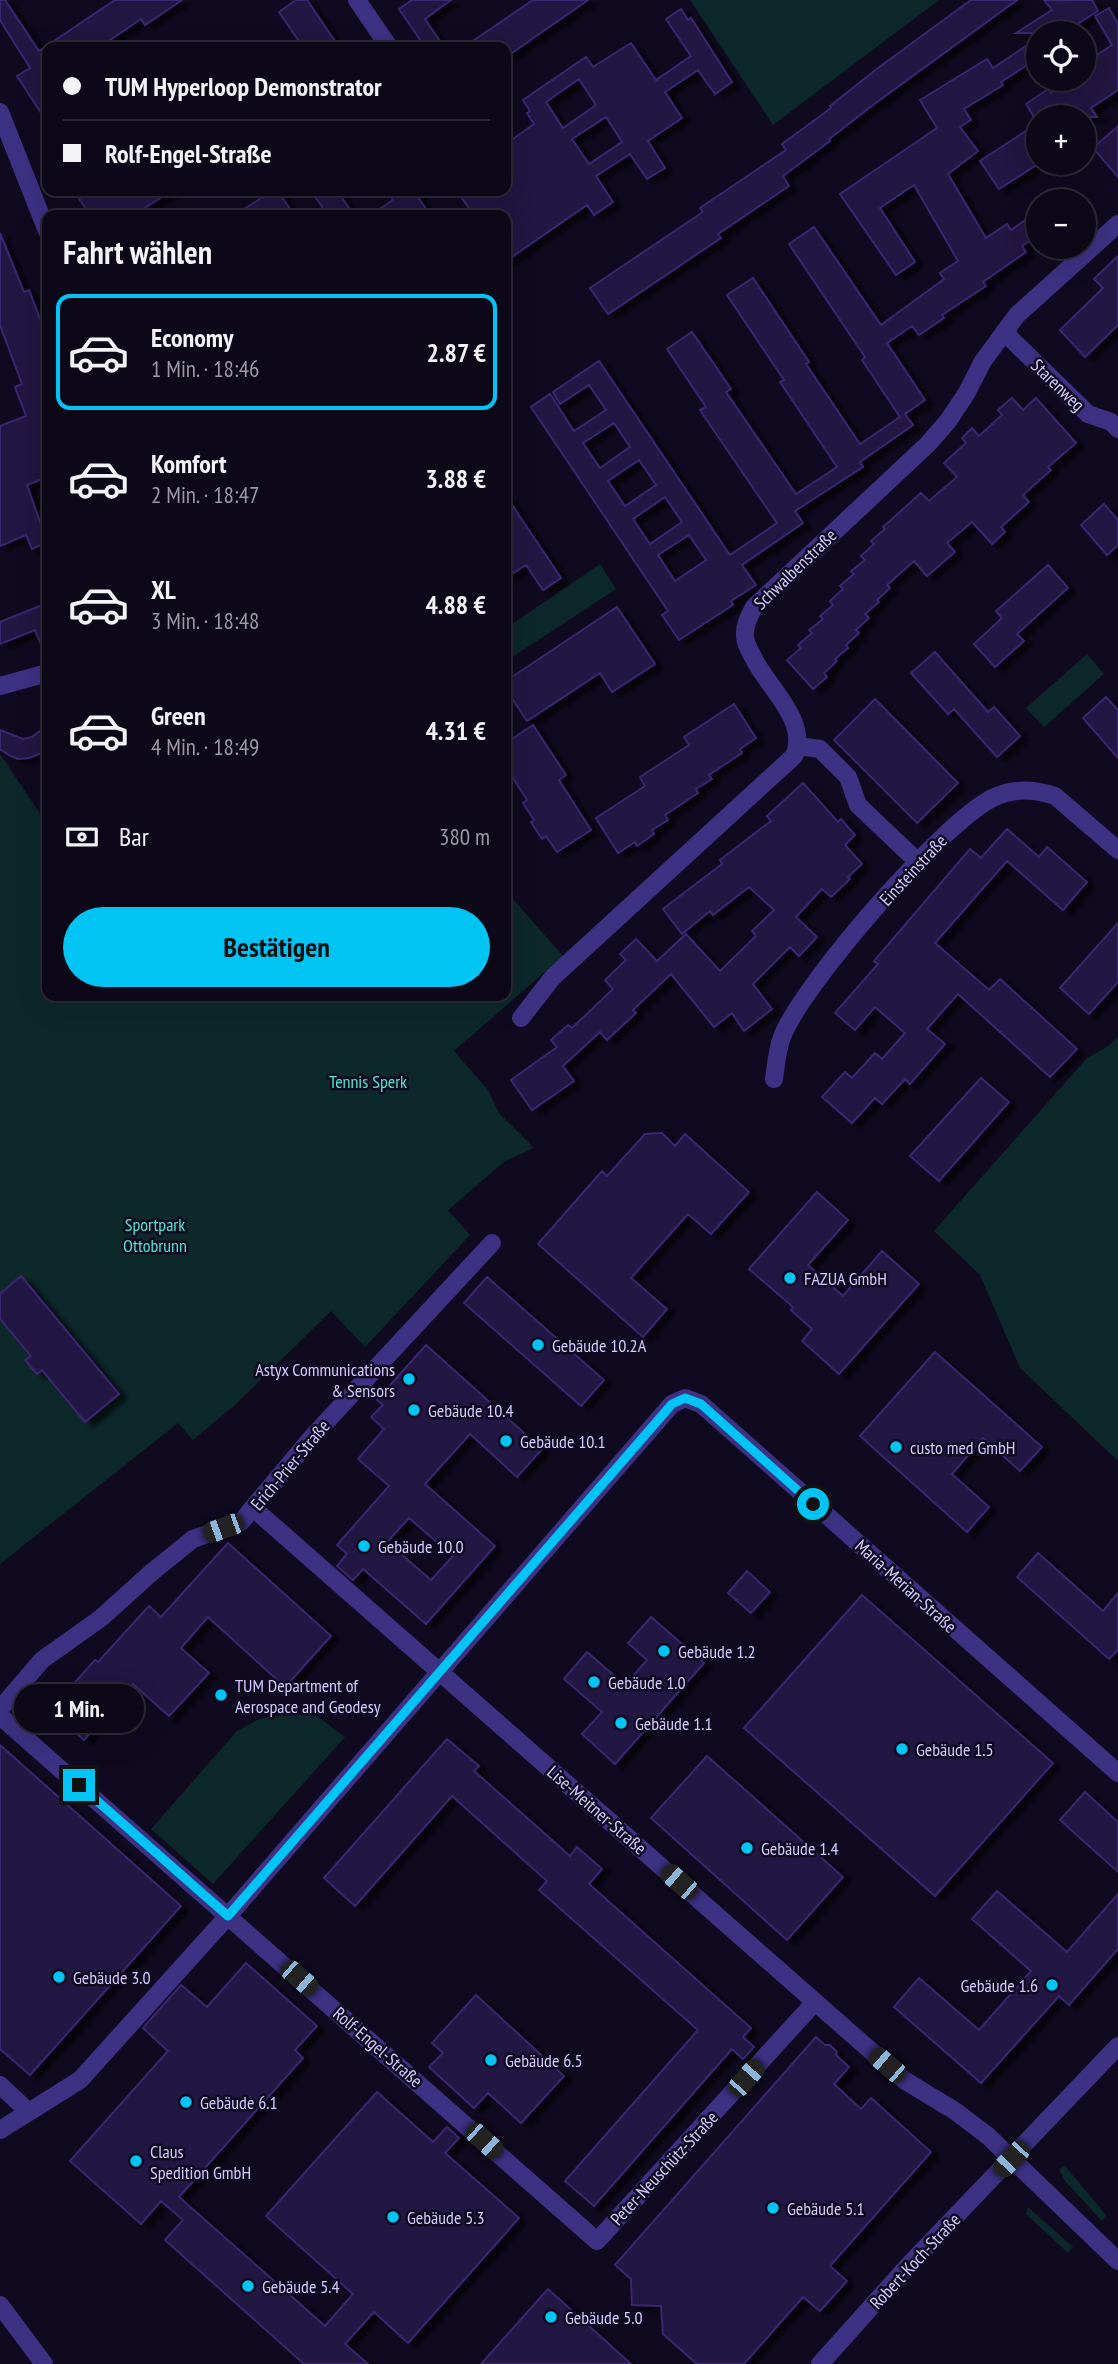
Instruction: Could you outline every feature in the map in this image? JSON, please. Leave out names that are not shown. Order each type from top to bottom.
[{"type":"street","points":[[357,0],[386,42]]},
{"type":"street","points":[[0,112],[42,218]]},
{"type":"street","name":"Schwalbenstraße","points":[[799,746],[797,725],[747,647],[744,634],[754,607],[928,444],[966,394],[983,361],[1004,332],[1032,300],[1118,224]]},
{"type":"street","name":"Starenweg","points":[[1004,332],[1088,414],[1111,422],[1118,429]]},
{"type":"street","points":[[0,686],[42,674]]},
{"type":"street","points":[[521,1018],[553,977],[787,764],[799,746],[820,749],[848,776],[858,806],[918,862]]},
{"type":"street","name":"Einsteinstraße","points":[[774,1079],[782,1037],[807,994],[839,952],[918,862],[979,807],[998,795],[1021,791],[1035,790],[1055,796],[1118,850]]},
{"type":"street","name":"Erich-Prier-Straße","points":[[0,1709],[42,1660],[101,1618],[193,1539],[241,1522],[313,1436],[492,1242]]},
{"type":"street","name":"Maria-Merian-Straße","points":[[441,1672],[672,1404],[685,1398],[694,1400],[1118,1773]]},
{"type":"street","name":"Lise-Meitner-Straße","points":[[253,1508],[904,2080],[955,2111],[988,2136],[1118,2261]]},
{"type":"street","points":[[0,2130],[80,2080],[228,1916],[441,1672]]},
{"type":"street","name":"Rolf-Engel-Straße","points":[[0,1716],[597,2241]]},
{"type":"street","name":"Peter-Neuschütz-Straße","points":[[597,2241],[815,2002]]},
{"type":"street","name":"Robert-Koch-Straße","points":[[820,2364],[906,2269],[1118,2046]]},
{"type":"street","points":[[0,2085],[29,2112]]},
{"type":"street","points":[[0,2305],[44,2364]]},
{"type":"green space","points":[[690,0],[939,0],[773,125]]},
{"type":"green space","points":[[600,564],[616,589],[511,658],[511,625]]},
{"type":"green space","points":[[1087,654],[1104,674],[1044,727],[1026,708]]},
{"type":"green space","name":"Sportpark Ottobrunn","points":[[0,754],[42,817],[42,1001],[511,1001],[513,899],[563,956],[454,1051],[488,1090],[499,1113],[534,1148],[505,1161],[448,1210],[470,1235],[365,1347],[331,1311],[235,1405],[193,1440],[178,1423],[0,1564]]},
{"type":"green space","points":[[1118,1037],[1118,1461],[1020,1368],[980,1275],[934,1231],[1087,1058],[1107,1047]]},
{"type":"green space","points":[[288,1714],[317,1716],[345,1737],[213,1884],[151,1829],[237,1731],[259,1719]]},
{"type":"green space","points":[[1065,2166],[1106,2215],[1102,2221],[1065,2181],[1059,2169]]},
{"type":"green space","points":[[1028,2207],[1073,2247],[1068,2253],[1026,2214]]},
{"type":"building","points":[[0,0],[5,0],[39,51],[42,49],[42,114],[17,76],[30,68],[0,20]]},
{"type":"building","points":[[115,0],[182,0],[145,25],[141,19],[107,42],[52,42]]},
{"type":"building","points":[[296,0],[307,0],[336,42],[300,42],[279,12]]},
{"type":"building","points":[[412,0],[451,0],[425,19],[441,42],[422,42],[399,9]]},
{"type":"building","points":[[533,0],[588,0],[511,54],[511,42],[471,42]]},
{"type":"building","points":[[971,0],[1017,0],[877,102],[783,176],[789,186],[718,234],[721,238],[608,314],[590,288],[703,212],[700,208],[786,150],[782,144],[831,108],[830,106],[878,68]]},
{"type":"building","points":[[1044,0],[1092,0],[1098,11],[1082,21],[1035,21],[1052,10]]},
{"type":"building","points":[[1109,8],[1118,24],[1118,90],[1096,105],[1027,105],[1045,91],[1096,91],[1096,55],[1112,45],[1095,16]]},
{"type":"building","points":[[681,9],[688,20],[691,18],[732,82],[715,94],[698,70],[665,92],[682,118],[648,141],[665,168],[647,179],[630,154],[596,176],[613,202],[594,215],[587,205],[511,258],[511,210],[470,210],[461,196],[511,196],[511,140],[534,124],[523,100],[586,57],[593,67],[631,43],[656,80],[691,56],[666,19]],"holes":[[[579,79],[596,105],[563,128],[546,102]],[[606,117],[622,142],[589,164],[572,139]]]},
{"type":"building","points":[[1026,27],[1026,33],[1016,33]]},
{"type":"building","points":[[1026,46],[1026,66],[1001,82],[1003,85],[964,109],[971,120],[960,127],[978,151],[948,174],[986,238],[1007,224],[1011,230],[1026,219],[1026,243],[1022,246],[1026,252],[983,282],[986,286],[942,315],[944,318],[919,335],[912,326],[887,343],[925,400],[905,414],[913,425],[860,462],[863,467],[795,511],[803,523],[742,565],[756,585],[731,601],[733,605],[679,640],[662,615],[668,611],[531,407],[550,394],[574,431],[606,410],[589,385],[560,404],[553,392],[599,361],[730,555],[777,523],[700,410],[706,407],[667,349],[692,332],[731,389],[726,392],[796,494],[837,467],[780,382],[784,380],[727,295],[753,278],[860,444],[900,417],[862,360],[865,357],[789,244],[814,227],[881,325],[944,279],[940,273],[958,261],[914,185],[880,208],[915,262],[896,275],[840,194],[937,128],[920,100],[987,59],[993,68]],"holes":[[[614,423],[630,447],[600,468],[583,443]],[[639,460],[656,485],[625,506],[608,481]],[[665,497],[682,522],[650,544],[633,519]],[[689,535],[706,560],[675,581],[658,555]]]},
{"type":"building","points":[[1118,126],[1118,177],[1096,151],[1096,145]]},
{"type":"building","points":[[1026,131],[1026,172],[999,189],[980,161]]},
{"type":"building","points":[[77,196],[163,196],[142,210],[87,210]]},
{"type":"building","points":[[264,196],[281,196],[291,210],[243,210]]},
{"type":"building","points":[[341,196],[350,210],[324,210],[316,198]]},
{"type":"building","points":[[390,196],[417,196],[427,210],[378,210],[393,200]]},
{"type":"building","points":[[0,233],[24,292],[29,290],[42,324],[42,479],[27,485],[42,528],[42,544],[32,549],[26,535],[0,546],[0,426],[26,416],[15,387],[22,384],[0,325]]},
{"type":"building","points":[[1118,256],[1118,325],[1085,357],[1060,330],[1103,288],[1094,279]]},
{"type":"building","points":[[1012,398],[1023,410],[1036,398],[1076,443],[1048,467],[1051,470],[1023,495],[1029,502],[1001,527],[1005,532],[992,544],[972,522],[947,543],[955,552],[927,576],[914,561],[887,585],[890,588],[865,614],[869,618],[856,630],[859,633],[824,673],[827,677],[813,689],[787,660],[801,648],[798,645],[812,633],[809,630],[823,619],[820,616],[833,605],[830,601],[843,589],[840,586],[854,574],[851,571],[865,560],[861,556],[874,544],[871,541],[885,529],[883,527],[921,493],[929,501],[957,477],[944,463],[966,443],[962,438],[972,428],[979,436],[1002,415],[998,410]]},
{"type":"building","points":[[511,503],[561,578],[543,590],[526,565],[511,575]]},
{"type":"building","points":[[1104,504],[1118,520],[1118,545],[1107,555],[1081,525]]},
{"type":"building","points":[[1048,565],[1068,588],[1017,634],[1024,641],[995,667],[974,644],[1002,618],[996,611]]},
{"type":"building","points":[[42,605],[42,647],[35,630],[0,644],[0,622]]},
{"type":"building","points":[[617,607],[655,664],[612,692],[600,673],[527,721],[511,697],[511,678]]},
{"type":"building","points":[[935,652],[988,712],[994,707],[1020,736],[997,757],[954,709],[948,714],[911,673]]},
{"type":"building","points":[[1106,697],[1118,710],[1118,758],[1083,718]]},
{"type":"building","points":[[875,699],[958,783],[917,823],[834,740]]},
{"type":"building","points":[[734,704],[756,738],[740,749],[742,753],[709,775],[712,779],[696,789],[698,793],[665,815],[668,820],[652,830],[654,834],[637,846],[635,842],[618,853],[596,818],[645,786],[640,777],[689,745],[684,737]]},
{"type":"building","points":[[533,725],[566,775],[559,780],[591,830],[557,852],[546,836],[542,839],[531,822],[534,820],[523,803],[527,800],[511,775],[511,740]]},
{"type":"building","points":[[0,730],[23,739],[40,731],[42,734],[42,753],[29,758],[18,759],[0,749]]},
{"type":"building","points":[[803,783],[838,822],[841,819],[855,835],[845,845],[862,864],[831,897],[822,889],[796,917],[817,937],[799,956],[790,947],[753,984],[772,1009],[744,1031],[732,1013],[714,1027],[671,974],[633,1010],[636,1013],[607,1040],[600,1032],[563,1066],[574,1081],[532,1110],[511,1080],[557,1047],[551,1040],[568,1025],[572,1028],[613,989],[605,980],[626,960],[620,954],[636,939],[657,961],[686,934],[720,971],[756,936],[752,931],[774,910],[749,887],[713,915],[710,911],[682,934],[663,909],[722,864],[720,860],[771,821],[767,816]]},
{"type":"building","points":[[1007,829],[1039,857],[1047,847],[1087,882],[1063,910],[1007,861],[935,943],[989,990],[1000,979],[1077,1049],[1050,1077],[958,994],[927,1029],[945,1044],[910,1084],[905,1079],[882,1104],[875,1098],[852,1123],[822,1097],[845,1072],[852,1078],[875,1053],[882,1059],[905,1033],[875,1007],[855,1030],[835,1013],[878,964],[874,961],[970,849],[981,858]]},
{"type":"building","points":[[1118,923],[1118,982],[1089,1014],[1060,988]]},
{"type":"building","points":[[981,1078],[1009,1102],[939,1181],[910,1156]]},
{"type":"building","points":[[662,1133],[675,1146],[685,1134],[749,1192],[711,1234],[688,1214],[631,1278],[667,1309],[643,1337],[538,1244],[602,1171],[607,1176],[645,1134]]},
{"type":"building","points":[[817,1192],[848,1220],[808,1265],[843,1296],[882,1251],[919,1284],[839,1374],[802,1341],[812,1329],[791,1310],[793,1307],[749,1269]]},
{"type":"building","points":[[21,1276],[119,1394],[85,1422],[42,1370],[37,1374],[25,1360],[31,1356],[0,1319],[0,1294]]},
{"type":"building","name":"Gebäude 10.2A","points":[[487,1277],[604,1380],[581,1406],[464,1303]]},
{"type":"building","points":[[426,1345],[542,1449],[517,1477],[470,1434],[425,1484],[495,1546],[426,1624],[363,1569],[353,1580],[337,1566],[347,1554],[337,1545],[389,1486],[358,1459],[384,1429],[371,1417],[383,1405],[377,1400]],"holes":[[[409,1518],[453,1556],[431,1580],[387,1542]]]},
{"type":"building","points":[[935,1352],[1042,1447],[1020,1471],[983,1438],[952,1474],[989,1507],[967,1532],[860,1436]]},
{"type":"building","points":[[228,1543],[331,1636],[285,1687],[208,1617],[181,1648],[209,1673],[169,1716],[133,1684],[84,1740],[50,1710],[149,1606],[161,1617]]},
{"type":"building","points":[[1038,1553],[1103,1611],[1118,1593],[1118,1650],[1109,1659],[1017,1577]]},
{"type":"building","points":[[747,1571],[770,1592],[751,1613],[728,1593]]},
{"type":"building","name":"Gebäude 1.5","points":[[862,1595],[1053,1763],[935,1896],[744,1728]]},
{"type":"building","points":[[651,1617],[704,1663],[615,1764],[582,1734],[602,1712],[564,1679],[587,1652],[625,1685],[647,1660],[628,1643]]},
{"type":"building","points":[[447,1739],[479,1766],[474,1771],[570,1856],[577,1847],[602,1869],[589,1884],[751,2028],[743,2037],[754,2047],[743,2059],[732,2049],[594,2206],[565,2181],[698,2030],[539,1890],[547,1881],[452,1796],[355,1906],[324,1878]]},
{"type":"building","name":"Gebäude 3.0","points":[[0,1745],[181,1906],[30,2075],[0,2049]]},
{"type":"building","name":"Gebäude 1.4","points":[[707,1756],[843,1877],[787,1940],[651,1818]]},
{"type":"building","points":[[1085,1792],[1118,1822],[1118,1872],[1060,1820]]},
{"type":"building","name":"Gebäude 1.6","points":[[997,1891],[1067,1952],[1118,1894],[1118,1949],[1069,2005],[1059,1996],[981,2083],[894,2007],[919,1978],[979,2030],[1031,1971],[972,1919]]},
{"type":"building","points":[[246,1963],[317,2026],[295,2050],[303,2058],[179,2197],[325,2326],[353,2294],[266,2216],[377,2092],[433,2142],[447,2127],[459,2138],[445,2153],[519,2218],[408,2343],[374,2312],[345,2344],[368,2364],[304,2364],[165,2240],[183,2220],[161,2201],[141,2224],[70,2161],[168,2051],[143,2028],[181,1985],[207,2007]]},
{"type":"building","name":"Gebäude 6.5","points":[[476,1995],[564,2076],[521,2123],[488,2093],[474,2108],[429,2067],[443,2053],[432,2043]]},
{"type":"building","name":"Gebäude 5.1","points":[[816,2037],[825,2045],[830,2045],[849,2067],[834,2084],[861,2109],[871,2098],[931,2152],[830,2266],[847,2281],[820,2311],[803,2297],[744,2364],[697,2364],[663,2334],[661,2306],[632,2305],[631,2279],[615,2265]]},
{"type":"building","name":"Gebäude 5.0","points":[[548,2289],[631,2364],[481,2364]]},
{"type":"place","name":"FAZUA GmbH","points":[[790,1278]]},
{"type":"place","name":"Gebäude 10.2A","points":[[538,1345]]},
{"type":"place","name":"Astyx Communications & Sensors","points":[[409,1379]]},
{"type":"place","name":"Gebäude 10.4","points":[[414,1410]]},
{"type":"place","name":"Gebäude 10.1","points":[[506,1441]]},
{"type":"place","name":"custo med GmbH","points":[[896,1447]]},
{"type":"place","name":"Gebäude 10.0","points":[[364,1546]]},
{"type":"place","name":"Gebäude 1.2","points":[[664,1651]]},
{"type":"place","name":"Gebäude 1.0","points":[[594,1682]]},
{"type":"place","name":"TUM Department of Aerospace and Geodesy","points":[[221,1695]]},
{"type":"place","name":"Gebäude 1.1","points":[[621,1723]]},
{"type":"place","name":"Gebäude 1.5","points":[[902,1749]]},
{"type":"place","name":"Gebäude 1.4","points":[[747,1848]]},
{"type":"place","name":"Gebäude 3.0","points":[[59,1977]]},
{"type":"place","name":"Gebäude 1.6","points":[[1052,1985]]},
{"type":"place","name":"Gebäude 6.5","points":[[491,2060]]},
{"type":"place","name":"Gebäude 6.1","points":[[186,2102]]},
{"type":"place","name":"Claus Spedition GmbH","points":[[136,2161]]},
{"type":"place","name":"Gebäude 5.1","points":[[773,2208]]},
{"type":"place","name":"Gebäude 5.3","points":[[393,2217]]},
{"type":"place","name":"Gebäude 5.4","points":[[248,2286]]},
{"type":"place","name":"Gebäude 5.0","points":[[551,2317]]},
{"type":"route","points":[[79,1785],[228,1916],[672,1404],[685,1398],[701,1404],[813,1504]]},
{"type":"park label","name":"Tennis Sperk","points":[[368,1081]]}]
